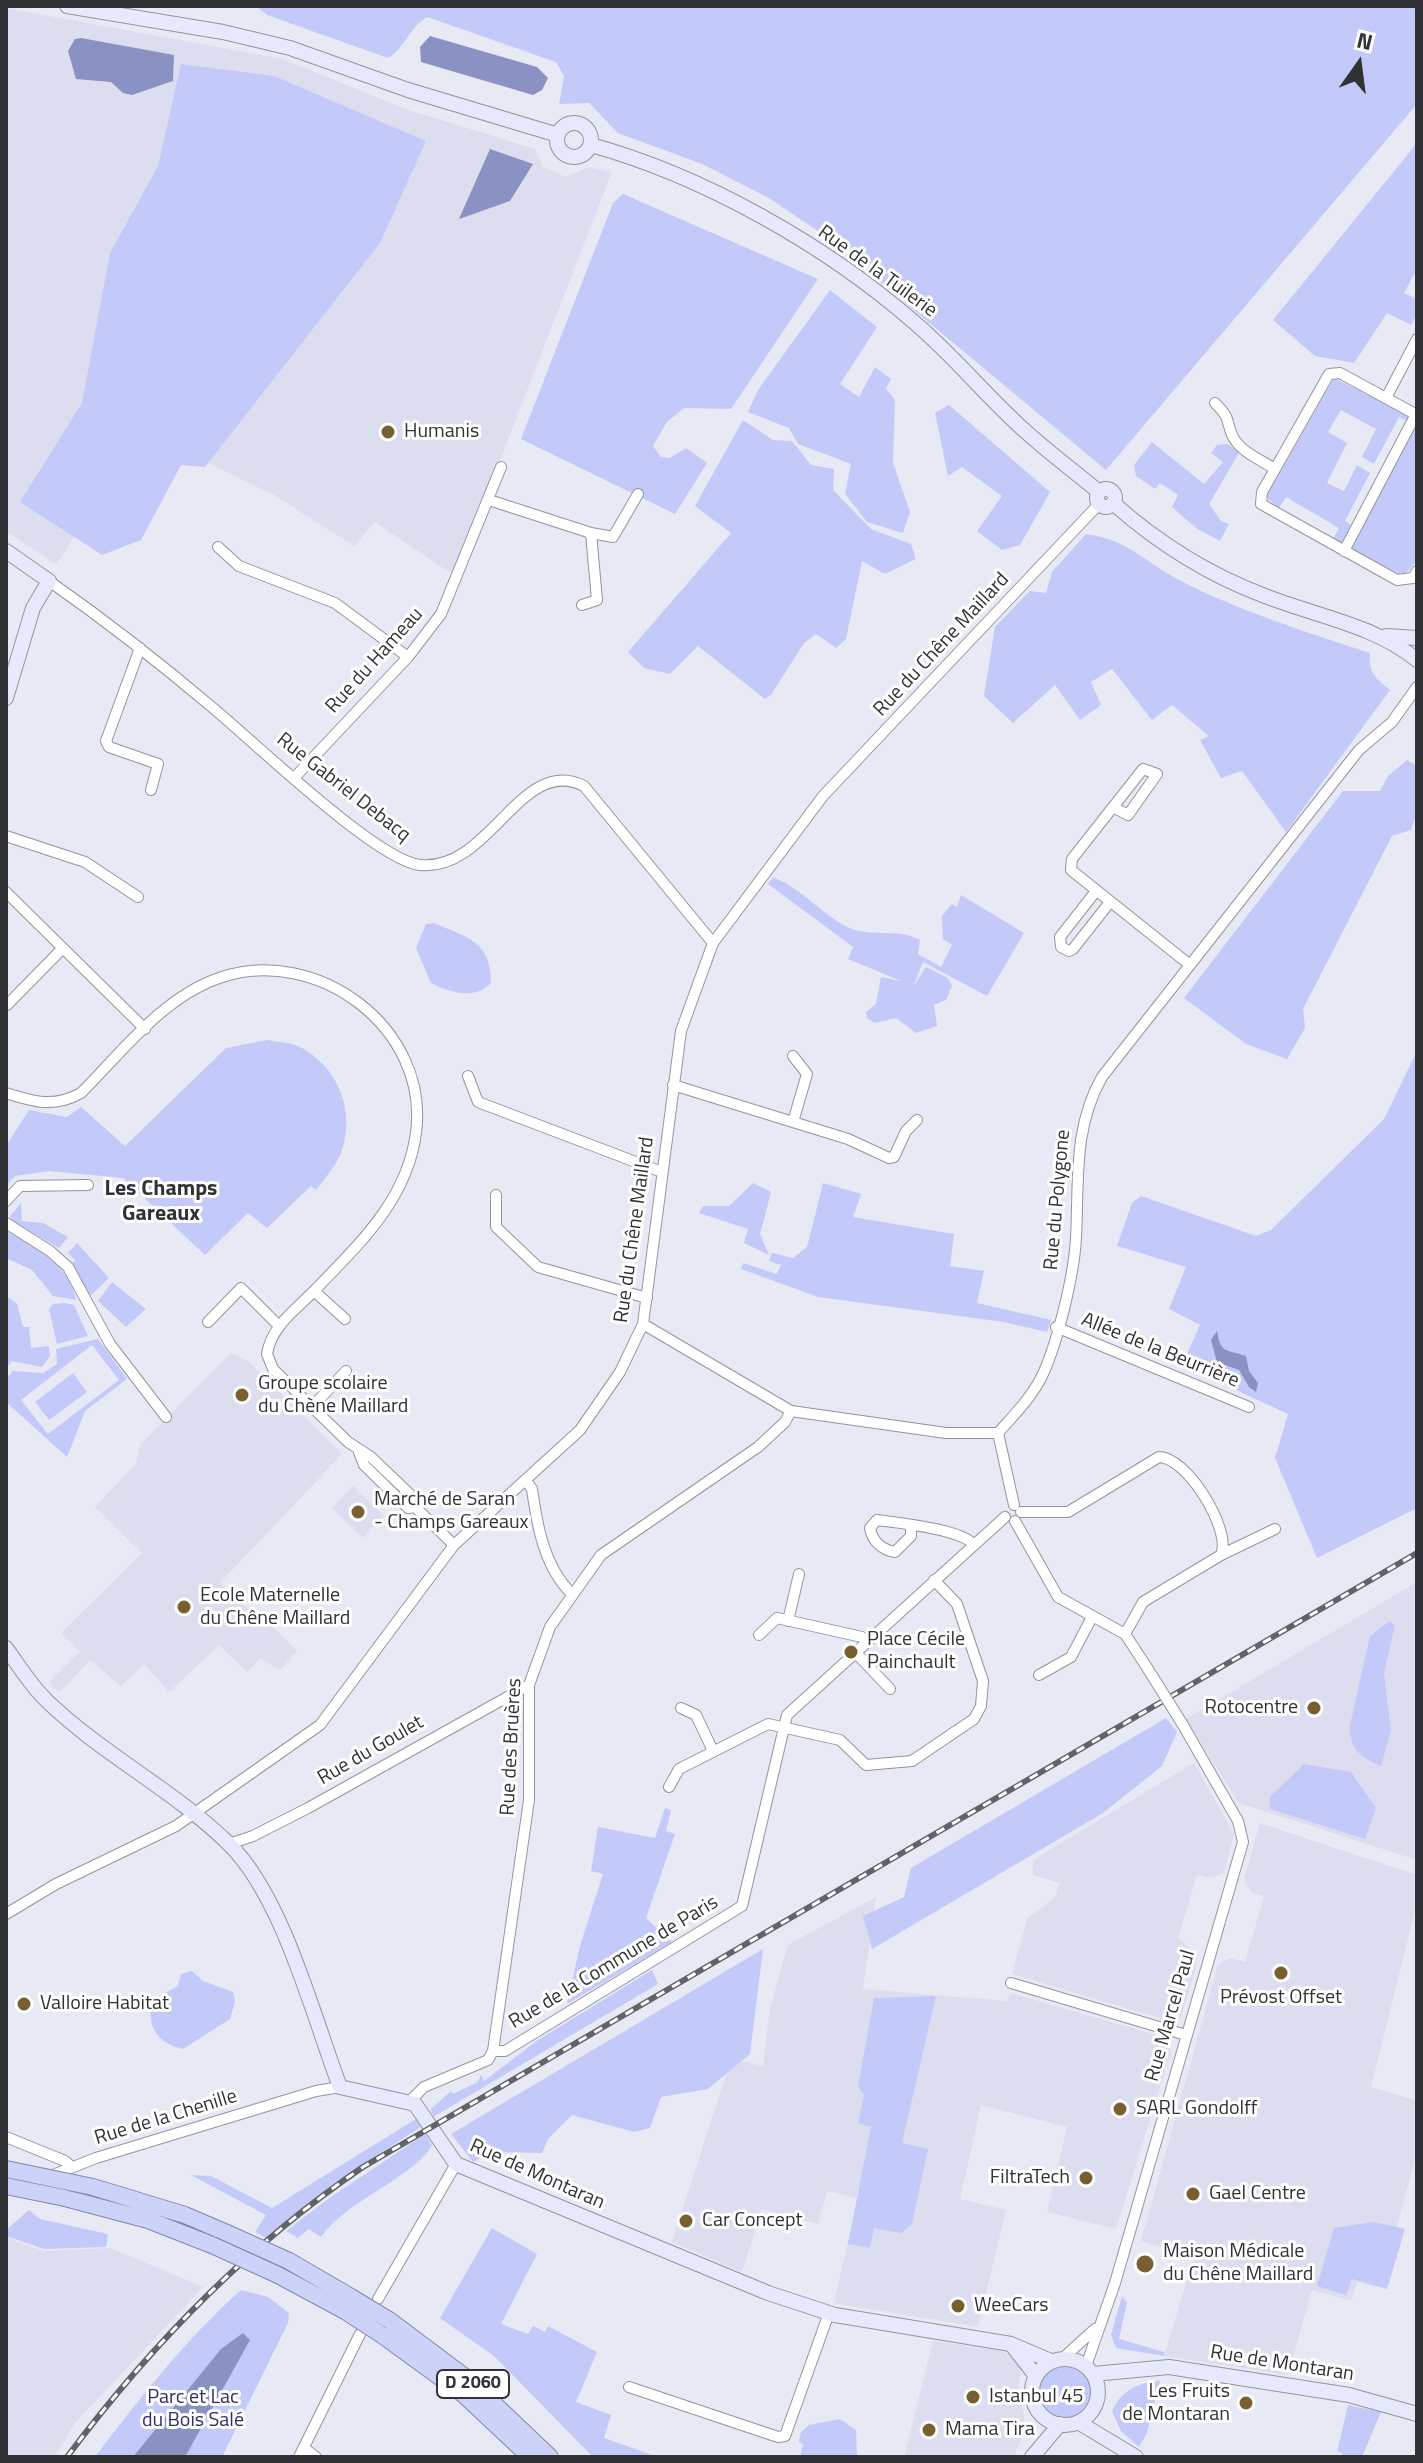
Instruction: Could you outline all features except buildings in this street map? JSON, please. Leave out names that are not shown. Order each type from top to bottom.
[{"type":"main road","name":"D 2060","points":[[6,2169],[93,2187],[185,2215],[227,2233],[386,2327],[417,2340],[469,2380],[550,2457]]},
{"type":"main road","name":"D 2060","points":[[6,2186],[148,2220],[283,2268]]},
{"type":"main road","name":"D 2060","points":[[386,2327],[530,2457]]},
{"type":"main road","points":[[417,2340],[444,2352],[478,2376],[564,2457]]},
{"type":"main road","points":[[477,2407],[518,2457]]},
{"type":"street","points":[[67,6],[223,32],[290,48],[408,90],[558,135]]},
{"type":"street","points":[[569,124],[579,124],[588,129],[591,145],[586,153],[572,157],[560,149],[558,135],[569,124]]},
{"type":"street","name":"Rue de la Tuilerie","points":[[591,145],[698,186],[765,220],[838,264],[915,323],[1022,428],[1104,500],[1156,537],[1222,577],[1373,633],[1417,659]]},
{"type":"street","points":[[1386,398],[1417,339]]},
{"type":"street","points":[[1344,551],[1416,414],[1340,373],[1329,374],[1262,492],[1261,504],[1344,551],[1397,580],[1413,578],[1417,571]]},
{"type":"street","points":[[1215,403],[1230,418],[1233,436],[1245,451],[1275,469]]},
{"type":"street","name":"Rue du Hameau","points":[[294,778],[408,657],[447,603],[501,467]]},
{"type":"street","points":[[489,500],[591,533],[613,537],[638,494]]},
{"type":"street","name":"Rue du Chêne Maillard","points":[[6,1914],[56,1884],[192,1815],[320,1725],[454,1545],[489,1511],[527,1482],[580,1430],[620,1372],[643,1324],[681,1031],[713,943],[823,796],[1104,500]]},
{"type":"street","points":[[582,605],[597,600],[591,533]]},
{"type":"street","points":[[218,547],[239,566],[335,603],[408,657]]},
{"type":"street","name":"Rue Gabriel Debacq","points":[[6,551],[140,648],[294,778],[393,854],[417,864],[434,865],[463,856],[537,789],[557,781],[580,784],[595,797],[713,943]]},
{"type":"street","points":[[6,698],[33,608],[33,580],[43,577]]},
{"type":"street","name":"Rue de la Tuilerie","points":[[1373,633],[1417,638]]},
{"type":"street","points":[[140,648],[106,741],[109,747],[158,764],[151,790]]},
{"type":"street","points":[[1417,650],[1417,659]]},
{"type":"street","name":"Rue du Polygone","points":[[998,1433],[1038,1383],[1072,1270],[1078,1149],[1091,1095],[1359,750],[1392,722],[1417,687]]},
{"type":"street","points":[[1113,807],[1127,816],[1157,774],[1143,769],[1113,807],[1071,863],[1074,874],[1190,965]]},
{"type":"street","points":[[6,836],[85,862],[138,897]]},
{"type":"street","points":[[1096,891],[1060,937],[1061,947],[1073,949],[1110,902]]},
{"type":"street","points":[[6,892],[145,1029]]},
{"type":"street","points":[[7,1005],[62,949]]},
{"type":"street","points":[[6,1093],[54,1104],[81,1093],[166,1007],[192,990],[221,977],[277,970],[304,975],[345,993],[371,1012],[400,1048],[414,1091],[417,1129],[412,1157],[388,1211],[279,1326],[268,1345],[270,1363],[359,1452],[371,1457],[416,1500],[415,1507],[454,1545]]},
{"type":"street","points":[[793,1056],[807,1074],[793,1122]]},
{"type":"street","points":[[468,1076],[478,1102],[662,1172]]},
{"type":"street","points":[[673,1085],[848,1139],[889,1158],[894,1157],[906,1131],[917,1120]]},
{"type":"street","points":[[6,1201],[20,1186],[88,1185]]},
{"type":"street","points":[[496,1195],[496,1227],[536,1266],[647,1298]]},
{"type":"street","points":[[6,1223],[50,1251],[68,1267],[123,1364],[166,1417]]},
{"type":"street","points":[[208,1322],[241,1288],[279,1326]]},
{"type":"street","points":[[314,1291],[345,1319]]},
{"type":"street","points":[[643,1324],[791,1411],[946,1433],[998,1433],[1014,1514],[1058,1597],[1125,1634],[1143,1602],[1221,1555],[1275,1529]]},
{"type":"street","name":"Allée de la Beurrière","points":[[1056,1327],[1249,1407]]},
{"type":"street","points":[[312,1407],[346,1371]]},
{"type":"street","name":"Rue des Bruères","points":[[493,2051],[529,1800],[529,1685],[550,1627],[601,1555],[758,1447],[785,1422],[791,1411]]},
{"type":"street","points":[[1014,1514],[1068,1512],[1155,1458],[1166,1457],[1176,1461],[1194,1482],[1217,1519],[1224,1542],[1221,1555]]},
{"type":"street","points":[[527,1482],[532,1489],[544,1549],[558,1577],[572,1594]]},
{"type":"street","name":"Rue de la Commune de Paris","points":[[493,2051],[505,2051],[742,1906],[787,1715],[973,1544],[1014,1514]]},
{"type":"street","points":[[911,1525],[969,1539],[973,1544]]},
{"type":"street","points":[[788,1621],[799,1574]]},
{"type":"street","points":[[669,1787],[679,1769],[768,1724],[840,1740],[866,1765],[912,1761],[974,1719],[981,1706],[983,1681],[957,1604],[934,1580]]},
{"type":"street","points":[[1039,1675],[1071,1657],[1092,1617]]},
{"type":"street","points":[[759,1635],[777,1618],[862,1637],[866,1642]]},
{"type":"street","name":"Rue Marcel Paul","points":[[1090,2370],[1096,2328],[1115,2283],[1243,1842],[1237,1818],[1125,1634]]},
{"type":"street","points":[[6,1648],[44,1699],[78,1729],[178,1799],[192,1815],[229,1844],[255,1876],[279,1923],[340,2087],[410,2101],[424,2087],[488,2060],[493,2051]]},
{"type":"street","points":[[855,1652],[890,1689]]},
{"type":"street","name":"Rue du Goulet","points":[[229,1844],[253,1836],[348,1787],[529,1685]]},
{"type":"street","points":[[681,1708],[696,1715],[713,1751]]},
{"type":"street","points":[[1011,1983],[1186,2035]]},
{"type":"street","name":"Rue de la Chenille","points":[[6,2195],[72,2167],[316,2091],[340,2087]]},
{"type":"street","name":"Rue de Montaran","points":[[410,2101],[420,2110],[456,2164],[768,2293],[829,2313],[1011,2344],[1090,2370],[1169,2367],[1223,2374],[1349,2395],[1417,2414]]},
{"type":"street","points":[[6,2137],[65,2161],[72,2167]]},
{"type":"street","points":[[378,2299],[456,2164]]},
{"type":"street","points":[[629,2387],[778,2437],[785,2436],[829,2313]]},
{"type":"street","name":"Rue Marcel Paul","points":[[1057,2360],[1096,2328]]},
{"type":"street","points":[[316,2457],[302,2453],[360,2334]]},
{"type":"street","points":[[1011,2344],[1036,2376],[1033,2400],[1041,2414],[1060,2424],[1078,2422],[1136,2457]]},
{"type":"street","points":[[1036,2376],[1057,2360]]},
{"type":"street","points":[[1090,2370],[1108,2440]]},
{"type":"street","name":"Rue de Montaran","points":[[1078,2422],[1096,2402],[1139,2370]]},
{"type":"street","points":[[1033,2456],[1041,2414]]},
{"type":"street","points":[[1033,2456],[1060,2424]]},
{"type":"shaded area","name":"Humanis","points":[[6,8],[283,59],[403,108],[535,149],[543,167],[566,177],[589,167],[612,172],[455,576],[375,522],[354,546],[274,495],[146,433],[56,564],[6,531]]},
{"type":"shaded area","points":[[430,36],[537,67],[548,78],[542,90],[533,95],[421,62],[420,47]]},
{"type":"shaded area","points":[[75,39],[174,55],[173,81],[132,95],[123,93],[111,82],[76,79],[68,51]]},
{"type":"shaded area","points":[[490,149],[533,164],[510,201],[459,219]]},
{"type":"shaded area","points":[[1217,1331],[1225,1349],[1246,1356],[1249,1371],[1258,1383],[1256,1392],[1249,1387],[1239,1370],[1217,1362],[1211,1340]]},
{"type":"shaded area","points":[[231,1353],[248,1361],[342,1454],[220,1583],[250,1611],[254,1608],[297,1651],[280,1670],[260,1658],[247,1672],[219,1645],[169,1692],[144,1664],[121,1686],[90,1660],[59,1693],[49,1682],[80,1651],[61,1633],[142,1553],[95,1507],[136,1464],[140,1445]]},
{"type":"shaded area","name":"Marché de Saran - Champs Gareaux","points":[[353,1486],[384,1516],[363,1538],[332,1508]]},
{"type":"shaded area","points":[[1417,1582],[1417,1860],[1239,1803],[1186,1719]]},
{"type":"shaded area","points":[[1194,1763],[1234,1834],[1224,1873],[1211,1878],[1197,1875],[1178,1938],[1195,1952],[1197,1964],[1181,2018],[1169,2021],[1012,1974],[1027,1919],[1056,1896],[1059,1883],[1033,1875],[1033,1860]]},
{"type":"shaded area","points":[[1260,1823],[1417,1875],[1417,1902],[1371,2087],[1417,2101],[1417,2151],[1381,2288],[1357,2282],[1351,2301],[1312,2290],[1288,2375],[1164,2356],[1194,2257],[1141,2241],[1218,1965],[1230,1958],[1245,1962],[1264,1896],[1251,1892],[1244,1879]]},
{"type":"shaded area","points":[[876,1897],[863,1989],[1006,2001],[1011,1993],[1166,2038],[1171,2052],[1116,2229],[1047,2212],[1067,2127],[981,2105],[960,2199],[1006,2210],[978,2327],[834,2303],[863,2175],[856,2198],[827,2191],[818,2224],[762,2209],[742,2272],[672,2242],[731,2059],[763,2066],[770,2008],[788,1945]]},
{"type":"shaded area","points":[[6,2237],[44,2251],[110,2248],[203,2287],[76,2422],[54,2457],[6,2457]]},
{"type":"shaded area","points":[[243,2333],[250,2340],[185,2457],[133,2457],[221,2349]]},
{"type":"shaded area","points":[[933,2341],[1003,2351],[1022,2367],[1018,2389],[1026,2425],[1014,2457],[904,2457]]},
{"type":"green space","points":[[256,6],[1417,6],[1417,104],[1106,470],[879,281],[879,274],[868,265],[769,198],[702,164],[618,133],[589,103],[559,104],[564,76],[556,62],[427,17],[388,58],[267,15]]},
{"type":"green space","points":[[181,64],[274,76],[426,141],[380,243],[205,467],[181,465],[141,540],[102,555],[20,502],[82,403],[110,253],[158,166]]},
{"type":"green space","points":[[1417,143],[1417,269],[1404,293],[1417,299],[1417,314],[1411,325],[1387,313],[1354,363],[1315,356],[1273,320]]},
{"type":"green space","points":[[623,194],[818,279],[731,409],[684,408],[667,422],[653,446],[661,457],[670,458],[686,448],[707,463],[675,514],[521,439],[613,203]]},
{"type":"green space","points":[[830,290],[877,327],[840,384],[859,397],[875,367],[891,379],[886,389],[895,400],[893,463],[910,512],[903,533],[867,522],[845,494],[851,464],[798,444],[789,428],[748,412],[758,390]]},
{"type":"green space","points":[[1334,378],[1411,416],[1409,422],[1399,417],[1374,464],[1362,457],[1376,429],[1341,410],[1328,432],[1347,443],[1327,483],[1344,491],[1357,465],[1370,473],[1345,521],[1353,526],[1343,545],[1333,539],[1339,528],[1286,497],[1279,508],[1266,497]]},
{"type":"green space","points":[[949,405],[1050,492],[1020,545],[1002,550],[977,531],[1002,496],[962,467],[948,476],[935,413]]},
{"type":"green space","points":[[743,420],[773,440],[792,441],[811,465],[834,469],[833,490],[871,529],[911,544],[916,559],[885,574],[862,561],[846,639],[836,648],[816,634],[804,643],[771,695],[765,699],[698,646],[670,674],[644,668],[628,652],[731,533],[695,506]]},
{"type":"green space","points":[[1417,424],[1417,560],[1404,576],[1354,551],[1352,546]]},
{"type":"green space","points":[[1152,442],[1204,484],[1223,462],[1211,453],[1217,445],[1228,444],[1239,453],[1209,504],[1221,521],[1229,524],[1220,541],[1196,528],[1172,507],[1178,495],[1160,483],[1155,489],[1136,476],[1134,465]]},
{"type":"green space","points":[[1086,534],[1124,546],[1179,580],[1225,602],[1370,653],[1374,674],[1390,690],[1286,832],[1242,771],[1221,778],[1200,740],[1209,736],[1172,705],[1152,720],[1112,669],[1091,682],[1101,705],[1080,720],[1055,685],[1013,723],[984,696],[995,627],[1030,591],[1046,593],[1052,572]]},
{"type":"green space","points":[[1407,760],[1417,766],[1417,813],[1411,830],[1392,836],[1303,1009],[1305,1028],[1287,1059],[1246,1044],[1184,998],[1343,791],[1380,791],[1388,776]]},
{"type":"green space","points":[[773,877],[852,929],[903,934],[920,940],[918,954],[941,967],[952,945],[943,939],[942,916],[952,904],[957,907],[961,895],[1024,933],[987,996],[923,962],[913,987],[926,967],[948,978],[952,986],[946,1000],[934,1005],[937,1026],[916,1033],[896,1018],[875,1023],[867,1018],[866,1012],[876,1004],[881,977],[901,981],[848,959],[853,947],[768,884]]},
{"type":"green space","points":[[434,923],[467,938],[482,950],[490,969],[491,983],[478,992],[462,993],[431,983],[416,948],[426,924]]},
{"type":"green space","points":[[267,1040],[300,1047],[317,1058],[336,1081],[342,1095],[346,1123],[341,1153],[330,1172],[316,1190],[311,1186],[267,1228],[248,1213],[205,1255],[123,1178],[49,1171],[15,1176],[6,1186],[6,1146],[29,1110],[67,1117],[81,1107],[125,1146],[226,1048]]},
{"type":"green space","points":[[1417,1051],[1417,1508],[1317,1558],[1275,1458],[1288,1414],[1182,1365],[1200,1325],[1169,1309],[1186,1267],[1117,1246],[1132,1203],[1141,1196],[1256,1236],[1271,1230],[1384,1119]]},
{"type":"green space","points":[[753,1183],[771,1192],[760,1234],[769,1255],[744,1243],[748,1229],[699,1213],[703,1206],[729,1206]]},
{"type":"green space","points":[[823,1183],[861,1194],[853,1217],[954,1234],[950,1266],[984,1271],[977,1303],[1051,1320],[1047,1332],[1004,1322],[818,1297],[741,1269],[743,1263],[777,1274],[781,1265],[769,1261],[772,1253],[793,1258],[807,1247]]},
{"type":"green space","points":[[21,1203],[22,1221],[43,1223],[68,1237],[59,1248],[11,1220],[10,1216]]},
{"type":"green space","points":[[6,1231],[50,1258],[67,1277],[76,1300],[53,1296],[32,1270],[6,1258]]},
{"type":"green space","points":[[77,1243],[109,1278],[90,1296],[72,1264],[75,1260],[68,1253]]},
{"type":"green space","points":[[112,1282],[146,1309],[126,1327],[98,1301]]},
{"type":"green space","points":[[6,1296],[17,1304],[23,1327],[29,1327],[31,1348],[49,1346],[50,1356],[42,1367],[12,1361],[6,1368]]},
{"type":"green space","points":[[53,1304],[74,1305],[88,1336],[57,1344],[49,1309]]},
{"type":"green space","points":[[98,1339],[127,1379],[85,1411],[67,1457],[6,1402],[6,1379],[13,1371],[43,1373],[57,1364],[56,1349]],"holes":[[[92,1345],[119,1380],[48,1434],[21,1400]]]},
{"type":"green space","points":[[73,1373],[87,1392],[49,1420],[35,1402]]},
{"type":"green space","points":[[1390,1621],[1395,1626],[1384,1673],[1391,1731],[1381,1766],[1357,1751],[1351,1740],[1350,1725],[1370,1636]]},
{"type":"green space","points":[[1166,1718],[1177,1732],[1162,1766],[1103,1813],[872,1949],[863,1916],[904,1897],[911,1868]]},
{"type":"green space","points":[[1304,1764],[1351,1772],[1376,1808],[1365,1839],[1270,1809],[1270,1797]]},
{"type":"green space","points":[[665,1808],[671,1810],[666,1831],[675,1834],[646,1918],[672,1942],[567,2004],[580,1946],[603,1874],[591,1871],[598,1827],[655,1838]]},
{"type":"green space","points":[[763,1949],[750,2054],[708,2089],[661,2097],[650,2128],[634,2132],[572,2115],[548,2139],[542,2153],[490,2152],[473,2162],[451,2134]]},
{"type":"green space","points":[[652,1970],[658,1984],[433,2117],[431,2109],[451,2091],[453,2094],[478,2082],[481,2075],[484,2081],[538,2040]]},
{"type":"green space","points":[[192,1971],[203,1981],[233,1992],[235,2001],[230,2019],[183,2049],[166,2043],[156,2032],[151,2018],[151,2000],[178,1986],[181,1974]]},
{"type":"green space","points":[[936,1996],[902,2143],[928,2149],[912,2224],[901,2233],[874,2228],[870,2248],[848,2244],[871,2127],[858,2123],[864,2095],[858,2086],[874,1998]]},
{"type":"green space","points":[[416,2119],[421,2127],[333,2184],[266,2238],[255,2232],[266,2215],[191,2175],[211,2176],[272,2208]]},
{"type":"green space","points":[[425,2134],[432,2145],[423,2157],[347,2211],[321,2237],[309,2229],[298,2238],[286,2231],[328,2199]]},
{"type":"green space","points":[[29,2210],[40,2219],[108,2234],[106,2247],[44,2249],[6,2236],[6,2230]]},
{"type":"green space","points":[[1374,2222],[1405,2229],[1387,2289],[1352,2279],[1346,2295],[1317,2286],[1334,2228]]},
{"type":"green space","points":[[492,2228],[537,2254],[501,2324],[528,2334],[533,2326],[545,2332],[548,2326],[597,2352],[576,2402],[611,2415],[604,2438],[658,2457],[593,2457],[494,2356],[440,2318]]},
{"type":"green space","name":"Parc et Lac du Bois Salé","points":[[241,2290],[268,2297],[289,2313],[288,2323],[222,2457],[95,2457],[182,2349]]},
{"type":"green space","points":[[1122,2296],[1127,2303],[1119,2339],[1164,2352],[1164,2356],[1116,2348],[1111,2335]]},
{"type":"green space","points":[[1065,2365],[1083,2373],[1091,2391],[1083,2409],[1065,2417],[1047,2409],[1039,2391],[1047,2373]]},
{"type":"green space","points":[[1160,2381],[1147,2433],[1139,2447],[1121,2431],[1112,2411],[1120,2398],[1131,2389]]},
{"type":"green space","points":[[1348,2405],[1381,2412],[1362,2457],[1342,2457],[1342,2453],[1337,2452]]},
{"type":"green space","points":[[840,2419],[856,2430],[857,2457],[800,2457],[803,2444],[799,2442],[801,2432],[809,2425]]},
{"type":"railway","points":[[67,2457],[132,2376],[203,2300],[280,2230],[363,2167],[1417,1553]]},
{"type":"place","name":"Humanis","points":[[388,432]]},
{"type":"place","name":"Groupe scolaire du Chène Maillard","points":[[242,1395]]},
{"type":"place","name":"Marché de Saran - Champs Gareaux","points":[[358,1512]]},
{"type":"place","name":"Ecole Maternelle du Chêne Maillard","points":[[184,1607]]},
{"type":"place","name":"Place Cécile Painchault","points":[[851,1652]]},
{"type":"place","name":"Rotocentre","points":[[1314,1708]]},
{"type":"place","name":"Prévost Offset","points":[[1281,1973]]},
{"type":"place","name":"Valloire Habitat","points":[[24,2004]]},
{"type":"place","name":"SARL Gondolff","points":[[1120,2109]]},
{"type":"place","name":"FiltraTech","points":[[1086,2178]]},
{"type":"place","name":"Gael Centre","points":[[1193,2194]]},
{"type":"place","name":"Car Concept","points":[[686,2221]]},
{"type":"place","name":"Maison Médicale du Chêne Maillard","points":[[1145,2264]]},
{"type":"place","name":"WeeCars","points":[[958,2306]]},
{"type":"place","name":"Istanbul 45","points":[[973,2397]]},
{"type":"place","name":"Les Fruits de Montaran","points":[[1246,2403]]},
{"type":"place","name":"Mama Tira","points":[[929,2430]]},
{"type":"district","name":"Les Champs Gareaux","points":[[161,1202]]}]
